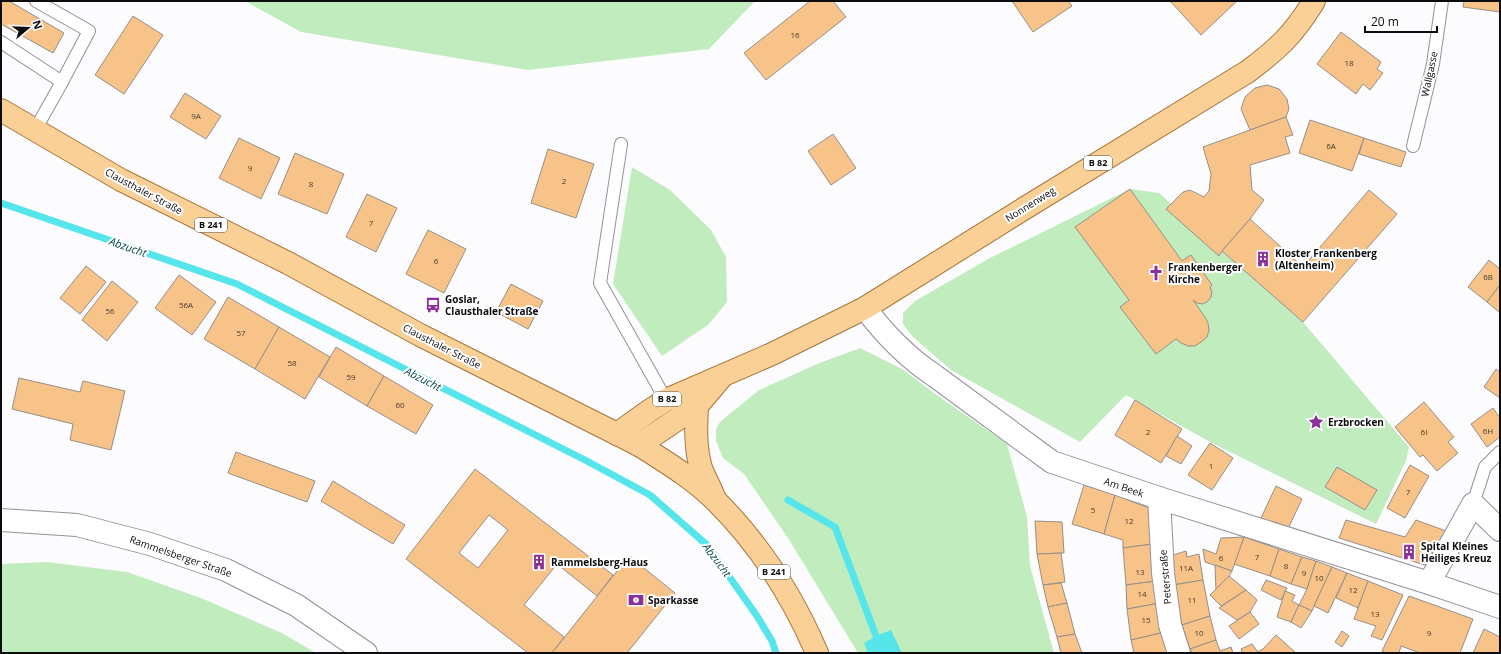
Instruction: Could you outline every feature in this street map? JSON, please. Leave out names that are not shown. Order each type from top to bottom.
[{"type":"main road","name":"Nonnenweg","points":[[618,434],[648,411],[666,400],[772,354],[865,308],[1038,199],[1247,72],[1273,53],[1291,36],[1314,1]]},
{"type":"main road","name":"Clausthaler Straße","points":[[1,110],[121,180],[288,264],[420,335],[618,434],[668,462],[716,502],[743,530],[781,583],[800,615],[817,653]]},
{"type":"main road","name":"Nonnenweg","points":[[639,445],[697,406],[723,376]]},
{"type":"main road","points":[[697,406],[696,432],[698,453],[702,469],[716,502]]},
{"type":"street","name":"Am Beek","points":[[865,308],[878,326],[916,364],[1052,462],[1500,607]]},
{"type":"street","name":"Peterstraße","points":[[1160,498],[1163,572],[1170,625],[1179,653]]},
{"type":"street","points":[[1429,583],[1473,504],[1500,530]]},
{"type":"street","name":"Rammelsberger Straße","points":[[1,520],[77,525],[150,544],[226,570],[296,605],[366,653]]},
{"type":"lane","points":[[34,130],[89,31],[36,1]]},
{"type":"lane","name":"Wallgasse","points":[[1413,146],[1433,64],[1442,1]]},
{"type":"lane","points":[[1,42],[62,82]]},
{"type":"lane","points":[[621,144],[600,283],[666,400]]},
{"type":"lane","points":[[1473,504],[1485,467],[1500,452]]},
{"type":"green space","points":[[245,1],[755,1],[709,49],[528,70],[301,32]]},
{"type":"green space","points":[[632,167],[670,190],[711,230],[726,257],[727,302],[708,325],[662,356],[613,284]]},
{"type":"green space","points":[[1130,189],[1159,193],[1303,322],[1409,447],[1406,461],[1376,524],[1210,442],[1126,395],[1080,442],[951,370],[913,337],[903,324],[903,313],[915,301],[990,258]]},
{"type":"green space","points":[[860,348],[902,369],[1007,444],[1027,517],[1030,566],[1054,653],[858,653],[788,538],[744,474],[723,458],[716,441],[716,429],[720,422],[759,390],[817,364]]},
{"type":"green space","points":[[47,562],[127,572],[201,598],[282,633],[316,653],[1,653],[1,564]]},
{"type":"water","points":[[891,630],[902,653],[868,653],[864,643]]},
{"type":"building","points":[[1,1],[9,1],[64,33],[53,53],[1,24]]},
{"type":"building","points":[[810,1],[833,1],[846,17],[766,80],[744,53]]},
{"type":"building","points":[[1012,1],[1068,1],[1072,6],[1033,32]]},
{"type":"building","points":[[1237,1],[1201,35],[1171,2]]},
{"type":"building","points":[[1464,1],[1500,1],[1500,12],[1463,7]]},
{"type":"building","points":[[133,16],[163,35],[124,94],[95,75]]},
{"type":"building","points":[[1341,32],[1381,62],[1377,69],[1383,73],[1370,90],[1363,84],[1356,94],[1317,64]]},
{"type":"building","points":[[1267,85],[1279,89],[1287,99],[1289,109],[1286,117],[1250,130],[1241,109],[1245,97],[1255,88]]},
{"type":"building","points":[[185,93],[221,116],[206,139],[170,117]]},
{"type":"building","points":[[1286,117],[1293,135],[1285,137],[1290,153],[1250,165],[1252,190],[1264,200],[1219,256],[1166,209],[1183,192],[1190,190],[1204,197],[1209,191],[1211,174],[1203,147]]},
{"type":"building","points":[[1310,120],[1364,138],[1352,171],[1299,153]]},
{"type":"building","points":[[833,134],[856,168],[831,185],[808,151]]},
{"type":"building","points":[[239,138],[280,158],[261,199],[219,178]]},
{"type":"building","points":[[1364,138],[1406,152],[1401,167],[1359,154]]},
{"type":"building","points":[[548,149],[594,164],[576,218],[531,203]]},
{"type":"building","points":[[295,153],[344,174],[327,214],[278,194]]},
{"type":"building","name":"Frankenberger Kirche","points":[[1130,189],[1182,261],[1191,255],[1212,285],[1210,287],[1212,292],[1211,297],[1208,301],[1203,304],[1197,303],[1193,300],[1205,317],[1209,330],[1207,337],[1195,346],[1188,346],[1176,339],[1156,354],[1120,307],[1129,300],[1075,227]]},
{"type":"building","name":"Kloster Frankenberg (Altenheim)","points":[[1369,190],[1397,214],[1303,322],[1222,251],[1250,219],[1303,267]]},
{"type":"building","points":[[367,194],[397,208],[376,252],[346,237]]},
{"type":"building","points":[[428,230],[466,249],[444,293],[406,274]]},
{"type":"building","points":[[1489,260],[1500,269],[1500,285],[1487,302],[1468,287]]},
{"type":"building","points":[[86,266],[106,282],[80,314],[60,298]]},
{"type":"building","points":[[179,275],[216,302],[192,335],[155,308]]},
{"type":"building","points":[[112,281],[138,302],[107,341],[82,320]]},
{"type":"building","points":[[511,284],[543,301],[528,329],[496,312]]},
{"type":"building","points":[[1500,285],[1500,313],[1487,302]]},
{"type":"building","points":[[228,297],[279,327],[255,369],[204,339]]},
{"type":"building","points":[[279,327],[330,357],[305,399],[255,369]]},
{"type":"building","points":[[336,347],[384,376],[367,406],[319,377]]},
{"type":"building","points":[[1496,369],[1500,372],[1500,398],[1484,387]]},
{"type":"building","points":[[384,376],[433,405],[416,434],[367,406]]},
{"type":"building","points":[[19,378],[80,392],[83,381],[125,391],[111,450],[70,440],[73,424],[12,409]]},
{"type":"building","points":[[1135,400],[1182,429],[1161,463],[1115,435]]},
{"type":"building","points":[[1424,402],[1454,437],[1448,442],[1458,453],[1437,471],[1423,455],[1420,457],[1395,427]]},
{"type":"building","points":[[1493,408],[1500,418],[1500,437],[1487,447],[1471,424]]},
{"type":"building","points":[[1177,436],[1192,446],[1181,464],[1166,456]]},
{"type":"building","points":[[1210,443],[1233,458],[1212,490],[1188,475]]},
{"type":"building","points":[[236,452],[315,481],[307,502],[228,473]]},
{"type":"building","points":[[1410,465],[1429,476],[1405,518],[1387,508]]},
{"type":"building","points":[[1337,467],[1377,490],[1365,510],[1325,487]]},
{"type":"building","name":"Rammelsberg-Haus","points":[[475,469],[613,575],[597,596],[557,564],[524,605],[564,637],[552,653],[528,653],[406,559]],"holes":[[[489,515],[508,530],[478,568],[459,553]]]},
{"type":"building","points":[[333,481],[405,525],[393,544],[321,501]]},
{"type":"building","points":[[1084,485],[1115,495],[1104,534],[1072,524]]},
{"type":"building","points":[[1276,486],[1302,499],[1287,531],[1261,518]]},
{"type":"building","points":[[1115,495],[1149,508],[1153,544],[1123,548],[1123,540],[1104,534]]},
{"type":"building","name":"Spital Kleines Heiliges Kreuz","points":[[1346,520],[1405,537],[1416,520],[1446,531],[1428,566],[1339,538]]},
{"type":"building","points":[[1035,521],[1062,522],[1064,553],[1037,554]]},
{"type":"building","points":[[1244,537],[1279,549],[1270,576],[1234,564]]},
{"type":"building","points":[[1244,537],[1232,571],[1205,562],[1203,549],[1216,554],[1221,538]]},
{"type":"building","points":[[1153,544],[1156,581],[1126,585],[1123,548]]},
{"type":"building","points":[[1279,549],[1302,557],[1291,584],[1270,576]]},
{"type":"building","points":[[1186,551],[1187,557],[1199,554],[1203,580],[1173,585],[1170,556]]},
{"type":"building","points":[[1061,553],[1065,582],[1043,585],[1037,554]]},
{"type":"building","points":[[629,556],[675,593],[627,653],[552,653]]},
{"type":"building","points":[[1302,557],[1316,561],[1307,589],[1291,584]]},
{"type":"building","points":[[1316,561],[1332,567],[1312,611],[1299,605],[1307,589]]},
{"type":"building","points":[[1215,565],[1232,571],[1216,591]]},
{"type":"building","points":[[1332,567],[1347,573],[1328,613],[1314,606]]},
{"type":"building","points":[[1347,573],[1368,581],[1358,608],[1336,598]]},
{"type":"building","points":[[1229,576],[1246,590],[1221,606],[1210,595]]},
{"type":"building","points":[[1203,580],[1210,616],[1182,625],[1173,585]]},
{"type":"building","points":[[1266,580],[1287,588],[1281,600],[1261,590]]},
{"type":"building","points":[[1156,581],[1160,603],[1127,609],[1126,585]]},
{"type":"building","points":[[1368,581],[1403,595],[1382,640],[1371,636],[1376,626],[1354,619]]},
{"type":"building","points":[[1061,583],[1067,603],[1048,607],[1043,585]]},
{"type":"building","points":[[1246,590],[1257,600],[1250,612],[1237,620],[1219,608]]},
{"type":"building","points":[[1285,591],[1295,595],[1292,601],[1299,605],[1291,622],[1277,617]]},
{"type":"building","points":[[1409,596],[1473,619],[1460,653],[1420,653],[1401,646],[1399,653],[1386,653],[1382,651]]},
{"type":"building","points":[[1067,603],[1075,634],[1057,637],[1048,607]]},
{"type":"building","points":[[1160,603],[1165,632],[1131,640],[1127,609]]},
{"type":"building","points":[[1299,605],[1312,611],[1301,628],[1291,622]]},
{"type":"building","points":[[1250,612],[1259,624],[1239,639],[1229,626]]},
{"type":"building","points":[[1210,616],[1216,640],[1190,649],[1182,625]]},
{"type":"building","points":[[1484,629],[1500,637],[1500,653],[1473,653]]},
{"type":"building","points":[[1342,631],[1349,636],[1342,647],[1335,642]]},
{"type":"building","points":[[1165,632],[1170,653],[1134,653],[1131,640]]},
{"type":"building","points":[[1075,634],[1082,653],[1061,653],[1057,637]]},
{"type":"building","points":[[1276,635],[1296,653],[1256,653],[1263,649]]},
{"type":"building","points":[[1216,640],[1220,651],[1231,647],[1233,653],[1192,653],[1190,649]]},
{"type":"building","points":[[1252,644],[1258,652],[1242,653],[1241,649]]},
{"type":"waterway","name":"Abzucht","points":[[1,203],[237,284],[585,460],[650,495],[707,545],[757,616],[772,641],[776,653]]},
{"type":"waterway","points":[[788,500],[835,527],[876,636]]},
{"type":"place","name":"Kloster Frankenberg (Altenheim)","points":[[1263,259]]},
{"type":"place","name":"Frankenberger Kirche","points":[[1156,273]]},
{"type":"place","name":"Goslar, Clausthaler Straße","points":[[433,305]]},
{"type":"place","name":"Erzbrocken","points":[[1316,422]]},
{"type":"place","name":"Spital Kleines Heiliges Kreuz","points":[[1409,552]]},
{"type":"place","name":"Rammelsberg-Haus","points":[[539,562]]},
{"type":"place","name":"Sparkasse","points":[[636,600]]}]
